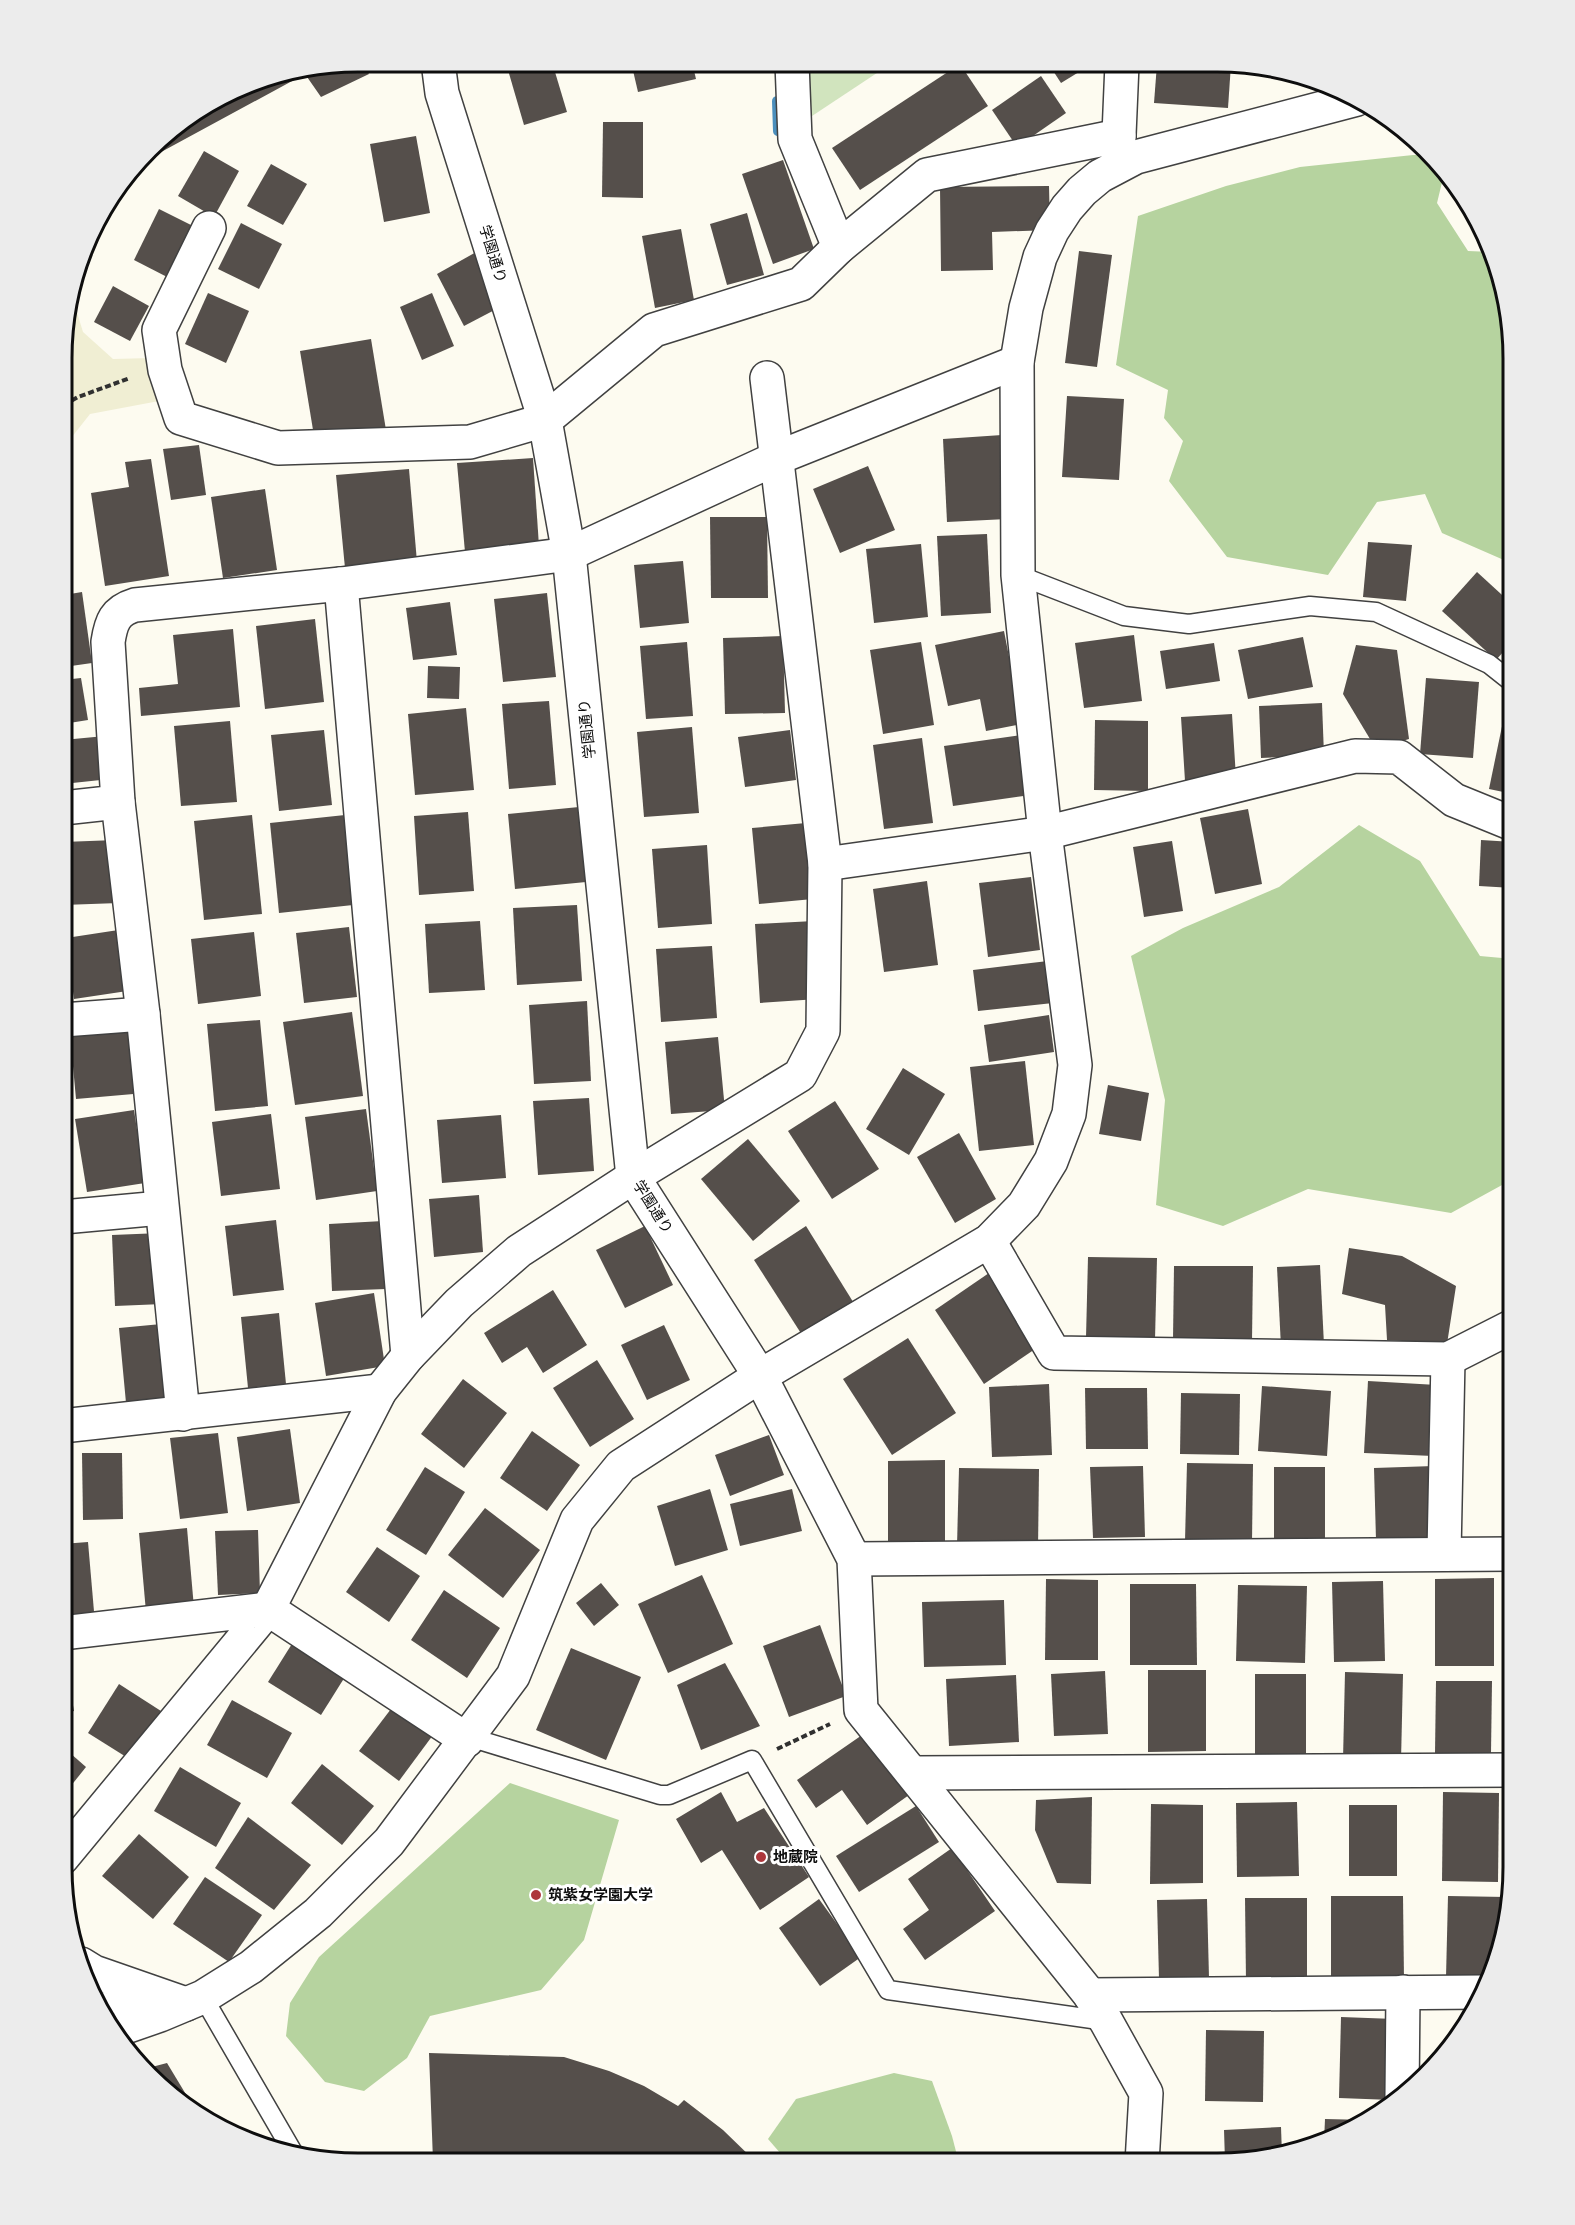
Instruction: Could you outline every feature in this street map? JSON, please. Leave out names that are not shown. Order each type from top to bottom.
[{"type":"street","name":"学園通り","points":[[439,72],[442,93],[545,420],[569,554],[633,1178],[760,1376],[854,1559]]},
{"type":"street","points":[[792,72],[795,139],[839,247]]},
{"type":"street","points":[[122,2028],[183,2006],[251,1967],[318,1913],[389,1842],[513,1676],[577,1520],[621,1466],[760,1376],[989,1241],[1024,1205],[1051,1161],[1069,1114],[1075,1065],[1046,833],[1018,575],[1017,362],[1026,308],[1040,257],[1052,231],[1066,208],[1100,176],[1119,151],[1122,72]]},
{"type":"street","points":[[209,228],[159,330],[165,370],[181,418],[279,448],[470,442],[545,420],[654,330],[801,284],[839,247],[927,175],[1119,151],[1136,157],[1344,102]]},
{"type":"street","points":[[183,1414],[118,802],[108,642],[115,616],[123,609],[135,605],[341,584],[569,554],[777,458],[1017,362]]},
{"type":"street","points":[[72,1846],[268,1609],[380,1391],[408,1356],[459,1303],[519,1251],[800,1075],[823,1031],[825,864],[766,378]]},
{"type":"street","points":[[341,584],[408,1356]]},
{"type":"street","points":[[825,864],[1046,833],[1355,756],[1399,757],[1454,800],[1503,820]]},
{"type":"street","points":[[72,807],[118,802]]},
{"type":"street","points":[[72,1019],[142,1014]]},
{"type":"street","points":[[72,1216],[161,1208]]},
{"type":"street","points":[[989,1241],[1054,1353],[1448,1359],[1503,1331]]},
{"type":"street","points":[[1444,1553],[1448,1359]]},
{"type":"street","points":[[72,1425],[380,1391]]},
{"type":"street","points":[[1143,2153],[1146,2093],[1098,2008],[861,1710],[854,1559],[1503,1554]]},
{"type":"street","points":[[72,1632],[268,1609],[468,1738]]},
{"type":"street","points":[[913,1773],[1503,1770]]},
{"type":"street","points":[[92,1971],[183,2006]]},
{"type":"street","points":[[1098,2008],[1403,1992],[1473,1992]]},
{"type":"street","points":[[1402,2085],[1403,1992]]},
{"type":"lane","points":[[1018,575],[1124,616],[1189,624],[1310,606],[1376,612],[1489,664],[1503,675]]},
{"type":"lane","points":[[468,1738],[660,1795],[669,1795],[752,1760],[888,1990],[1098,2008]]},
{"type":"lane","points":[[105,2000],[183,2006],[286,2144]]},
{"type":"path","points":[[72,400],[148,372],[165,370]]},
{"type":"path","points":[[752,1760],[861,1710]]},
{"type":"shaded area","points":[[76,309],[83,332],[113,359],[151,358],[159,401],[90,414],[72,437],[72,358]]},
{"type":"green space","points":[[810,72],[878,72],[809,118]]},
{"type":"green space","points":[[1418,155],[1442,182],[1437,203],[1468,251],[1482,252],[1498,302],[1501,321],[1503,560],[1442,533],[1425,494],[1377,502],[1328,575],[1227,557],[1169,481],[1183,441],[1164,418],[1168,390],[1116,365],[1138,216],[1226,186],[1300,167]]},
{"type":"green space","points":[[1359,825],[1420,861],[1480,956],[1503,958],[1503,1184],[1451,1213],[1308,1189],[1223,1226],[1156,1205],[1165,1100],[1131,956],[1183,928],[1279,887]]},
{"type":"green space","points":[[510,1783],[619,1820],[584,1940],[541,1990],[430,2016],[407,2058],[364,2091],[325,2082],[286,2036],[290,2003],[319,1957]]},
{"type":"green space","points":[[894,2073],[932,2081],[956,2153],[780,2153],[768,2139],[796,2099]]},
{"type":"building","points":[[358,72],[369,74],[321,97],[307,76]]},
{"type":"building","points":[[509,72],[555,72],[567,112],[524,125]]},
{"type":"building","points":[[633,72],[694,72],[696,79],[638,92]]},
{"type":"building","points":[[948,72],[965,72],[988,106],[860,190],[832,148]]},
{"type":"building","points":[[1054,72],[1079,72],[1061,83]]},
{"type":"building","points":[[1156,72],[1230,73],[1228,108],[1154,103]]},
{"type":"building","points":[[1041,76],[1066,113],[1017,147],[992,110]]},
{"type":"building","points":[[297,78],[159,153],[184,131],[215,110],[266,87]]},
{"type":"building","points":[[603,122],[643,122],[643,198],[602,197]]},
{"type":"building","points":[[416,136],[430,213],[384,222],[370,144]]},
{"type":"building","points":[[204,151],[239,171],[214,217],[178,196]]},
{"type":"building","points":[[783,160],[814,249],[773,264],[742,174]]},
{"type":"building","points":[[271,164],[307,184],[283,225],[247,206]]},
{"type":"building","points":[[1049,186],[1050,230],[992,232],[993,270],[941,271],[940,187]]},
{"type":"building","points":[[159,209],[197,228],[171,279],[134,260]]},
{"type":"building","points":[[747,213],[764,275],[727,285],[710,224]]},
{"type":"building","points":[[241,223],[282,244],[259,289],[218,269]]},
{"type":"building","points":[[681,229],[694,300],[655,308],[642,236]]},
{"type":"building","points":[[478,251],[506,304],[464,326],[437,274]]},
{"type":"building","points":[[1079,251],[1112,255],[1097,367],[1065,363]]},
{"type":"building","points":[[113,286],[149,306],[130,341],[94,322]]},
{"type":"building","points":[[208,293],[249,311],[226,363],[185,344]]},
{"type":"building","points":[[432,293],[454,346],[422,360],[400,307]]},
{"type":"building","points":[[371,339],[386,430],[315,442],[300,351]]},
{"type":"building","points":[[1067,396],[1124,399],[1119,480],[1062,477]]},
{"type":"building","points":[[1002,435],[1007,519],[947,522],[943,439]]},
{"type":"building","points":[[199,445],[206,495],[171,500],[163,449]]},
{"type":"building","points":[[533,458],[539,546],[465,552],[457,463]]},
{"type":"building","points":[[151,459],[169,576],[105,586],[91,493],[129,487],[125,462]]},
{"type":"building","points":[[868,466],[895,530],[840,553],[813,489]]},
{"type":"building","points":[[409,469],[417,562],[345,568],[336,475]]},
{"type":"building","points":[[265,489],[277,570],[223,578],[211,497]]},
{"type":"building","points":[[710,517],[767,517],[768,598],[711,598]]},
{"type":"building","points":[[987,534],[991,613],[941,616],[937,536]]},
{"type":"building","points":[[1368,542],[1412,545],[1406,601],[1363,597]]},
{"type":"building","points":[[921,544],[928,617],[874,623],[866,549]]},
{"type":"building","points":[[683,561],[689,623],[640,628],[634,565]]},
{"type":"building","points":[[1477,572],[1503,596],[1503,652],[1496,660],[1442,611]]},
{"type":"building","points":[[82,592],[92,663],[72,666],[72,594]]},
{"type":"building","points":[[547,593],[556,677],[503,682],[494,599]]},
{"type":"building","points":[[450,602],[457,655],[413,660],[406,608]]},
{"type":"building","points":[[315,619],[324,702],[265,709],[256,626]]},
{"type":"building","points":[[233,629],[240,707],[141,716],[139,688],[178,684],[173,635]]},
{"type":"building","points":[[1004,631],[1022,724],[986,731],[980,699],[948,706],[935,645]]},
{"type":"building","points":[[1134,635],[1142,701],[1084,708],[1075,643]]},
{"type":"building","points":[[783,636],[785,713],[725,714],[723,638]]},
{"type":"building","points":[[1303,637],[1313,687],[1248,699],[1238,650]]},
{"type":"building","points":[[687,642],[693,716],[646,719],[640,646]]},
{"type":"building","points":[[921,642],[934,725],[883,734],[870,650]]},
{"type":"building","points":[[1214,643],[1220,681],[1166,689],[1160,651]]},
{"type":"building","points":[[1356,645],[1397,650],[1409,739],[1376,749],[1343,694]]},
{"type":"building","points":[[428,666],[460,667],[459,699],[427,698]]},
{"type":"building","points":[[81,678],[88,720],[72,723],[72,679]]},
{"type":"building","points":[[1426,678],[1479,682],[1473,758],[1420,754]]},
{"type":"building","points":[[549,701],[556,785],[509,789],[502,704]]},
{"type":"building","points":[[1322,703],[1324,755],[1261,758],[1259,706]]},
{"type":"building","points":[[466,708],[474,790],[415,795],[408,714]]},
{"type":"building","points":[[1232,714],[1236,778],[1185,781],[1181,717]]},
{"type":"building","points":[[1095,720],[1148,721],[1148,791],[1094,790]]},
{"type":"building","points":[[230,721],[237,802],[181,806],[174,726]]},
{"type":"building","points":[[1503,721],[1503,792],[1489,789]]},
{"type":"building","points":[[692,727],[699,813],[644,817],[637,732]]},
{"type":"building","points":[[324,730],[332,805],[279,811],[271,735]]},
{"type":"building","points":[[790,730],[796,780],[745,787],[738,737]]},
{"type":"building","points":[[1022,735],[1031,795],[953,806],[944,746]]},
{"type":"building","points":[[105,736],[110,779],[72,783],[72,739]]},
{"type":"building","points":[[922,738],[933,823],[884,829],[873,745]]},
{"type":"building","points":[[579,807],[586,882],[515,889],[508,814]]},
{"type":"building","points":[[1248,809],[1262,884],[1215,894],[1200,818]]},
{"type":"building","points":[[468,812],[474,891],[419,895],[414,816]]},
{"type":"building","points":[[252,815],[262,914],[204,920],[194,821]]},
{"type":"building","points":[[345,815],[353,905],[279,913],[270,823]]},
{"type":"building","points":[[806,823],[813,899],[759,904],[752,828]]},
{"type":"building","points":[[116,840],[119,903],[72,905],[72,842]]},
{"type":"building","points":[[1481,840],[1503,841],[1503,887],[1479,886]]},
{"type":"building","points":[[1172,841],[1183,911],[1144,917],[1133,847]]},
{"type":"building","points":[[707,845],[712,924],[658,928],[652,849]]},
{"type":"building","points":[[1031,877],[1040,950],[988,957],[979,883]]},
{"type":"building","points":[[927,881],[938,965],[884,972],[873,889]]},
{"type":"building","points":[[577,905],[582,981],[517,985],[513,908]]},
{"type":"building","points":[[480,921],[485,990],[429,993],[425,924]]},
{"type":"building","points":[[814,921],[818,999],[760,1003],[755,924]]},
{"type":"building","points":[[349,927],[357,997],[304,1003],[296,933]]},
{"type":"building","points":[[125,929],[134,990],[74,999],[72,937]]},
{"type":"building","points":[[254,932],[261,996],[198,1004],[191,939]]},
{"type":"building","points":[[712,946],[717,1018],[661,1022],[656,949]]},
{"type":"building","points":[[1048,961],[1053,1003],[978,1011],[973,970]]},
{"type":"building","points":[[587,1001],[591,1081],[534,1084],[529,1005]]},
{"type":"building","points":[[352,1012],[363,1096],[295,1105],[283,1022]]},
{"type":"building","points":[[1049,1015],[1054,1052],[989,1062],[984,1025]]},
{"type":"building","points":[[260,1020],[268,1106],[215,1111],[207,1024]]},
{"type":"building","points":[[139,1027],[145,1093],[76,1099],[72,1033]]},
{"type":"building","points":[[718,1037],[725,1110],[671,1114],[665,1042]]},
{"type":"building","points":[[1025,1061],[1034,1145],[979,1151],[970,1067]]},
{"type":"building","points":[[903,1068],[945,1094],[909,1155],[866,1129]]},
{"type":"building","points":[[1108,1085],[1149,1093],[1141,1141],[1099,1134]]},
{"type":"building","points":[[589,1098],[594,1171],[538,1175],[533,1101]]},
{"type":"building","points":[[835,1101],[879,1169],[832,1199],[788,1131]]},
{"type":"building","points":[[366,1109],[377,1191],[316,1200],[305,1117]]},
{"type":"building","points":[[134,1110],[145,1183],[87,1192],[75,1119]]},
{"type":"building","points":[[271,1114],[280,1189],[221,1196],[212,1122]]},
{"type":"building","points":[[501,1115],[506,1178],[442,1183],[437,1120]]},
{"type":"building","points":[[959,1133],[996,1199],[955,1223],[917,1157]]},
{"type":"building","points":[[748,1139],[800,1201],[753,1241],[701,1179]]},
{"type":"building","points":[[479,1195],[483,1252],[434,1257],[429,1199]]},
{"type":"building","points":[[276,1220],[284,1290],[233,1296],[225,1226]]},
{"type":"building","points":[[383,1221],[386,1289],[332,1291],[329,1224]]},
{"type":"building","points":[[645,1226],[673,1285],[625,1308],[596,1250]]},
{"type":"building","points":[[806,1226],[855,1305],[804,1338],[754,1260]]},
{"type":"building","points":[[161,1233],[163,1304],[115,1306],[112,1235]]},
{"type":"building","points":[[1349,1248],[1402,1256],[1456,1286],[1447,1344],[1387,1340],[1385,1305],[1342,1294]]},
{"type":"building","points":[[1088,1257],[1157,1258],[1155,1340],[1086,1338]]},
{"type":"building","points":[[1320,1265],[1324,1345],[1281,1347],[1277,1267]]},
{"type":"building","points":[[1174,1266],[1253,1266],[1252,1341],[1173,1340]]},
{"type":"building","points":[[989,1273],[1038,1347],[984,1384],[935,1310]]},
{"type":"building","points":[[553,1290],[587,1345],[543,1373],[527,1347],[502,1363],[484,1333]]},
{"type":"building","points":[[374,1293],[385,1366],[326,1376],[315,1303]]},
{"type":"building","points":[[279,1313],[286,1384],[248,1388],[241,1317]]},
{"type":"building","points":[[172,1323],[179,1397],[126,1403],[119,1328]]},
{"type":"building","points":[[664,1325],[690,1380],[647,1400],[621,1345]]},
{"type":"building","points":[[908,1338],[956,1413],[892,1455],[843,1379]]},
{"type":"building","points":[[597,1360],[634,1419],[590,1447],[553,1388]]},
{"type":"building","points":[[463,1379],[507,1413],[464,1468],[421,1434]]},
{"type":"building","points":[[1368,1381],[1437,1385],[1433,1456],[1364,1453]]},
{"type":"building","points":[[1049,1384],[1052,1455],[992,1457],[989,1387]]},
{"type":"building","points":[[1262,1386],[1331,1391],[1327,1456],[1258,1451]]},
{"type":"building","points":[[1085,1388],[1147,1388],[1148,1449],[1086,1449]]},
{"type":"building","points":[[1181,1393],[1240,1394],[1239,1455],[1180,1454]]},
{"type":"building","points":[[290,1429],[300,1503],[247,1511],[237,1437]]},
{"type":"building","points":[[532,1431],[580,1465],[547,1511],[500,1478]]},
{"type":"building","points":[[218,1433],[228,1513],[180,1519],[170,1438]]},
{"type":"building","points":[[769,1435],[784,1475],[730,1496],[715,1455]]},
{"type":"building","points":[[82,1453],[122,1453],[123,1519],[83,1520]]},
{"type":"building","points":[[945,1460],[945,1542],[888,1543],[888,1461]]},
{"type":"building","points":[[1187,1463],[1253,1464],[1252,1542],[1185,1541]]},
{"type":"building","points":[[1143,1466],[1145,1537],[1093,1538],[1090,1467]]},
{"type":"building","points":[[1434,1466],[1435,1538],[1376,1540],[1374,1468]]},
{"type":"building","points":[[425,1467],[465,1492],[426,1555],[386,1530]]},
{"type":"building","points":[[1274,1467],[1325,1467],[1325,1538],[1274,1538]]},
{"type":"building","points":[[959,1468],[1039,1469],[1038,1549],[957,1546]]},
{"type":"building","points":[[710,1489],[728,1550],[675,1566],[657,1506]]},
{"type":"building","points":[[792,1489],[802,1531],[740,1546],[730,1504]]},
{"type":"building","points":[[485,1508],[540,1550],[503,1598],[448,1555]]},
{"type":"building","points":[[187,1528],[194,1608],[146,1612],[139,1533]]},
{"type":"building","points":[[258,1530],[260,1593],[218,1595],[215,1531]]},
{"type":"building","points":[[88,1542],[95,1623],[72,1624],[72,1543]]},
{"type":"building","points":[[377,1547],[420,1576],[389,1622],[346,1592]]},
{"type":"building","points":[[702,1575],[733,1644],[668,1673],[638,1604]]},
{"type":"building","points":[[1494,1578],[1494,1666],[1435,1666],[1435,1579]]},
{"type":"building","points":[[1046,1579],[1098,1580],[1098,1660],[1045,1660]]},
{"type":"building","points":[[1383,1581],[1385,1661],[1334,1662],[1332,1582]]},
{"type":"building","points":[[601,1583],[619,1605],[594,1626],[576,1603]]},
{"type":"building","points":[[1130,1584],[1196,1584],[1197,1665],[1130,1665]]},
{"type":"building","points":[[1238,1585],[1307,1586],[1305,1663],[1236,1661]]},
{"type":"building","points":[[444,1590],[500,1628],[467,1678],[411,1640]]},
{"type":"building","points":[[1004,1600],[1006,1665],[924,1667],[922,1602]]},
{"type":"building","points":[[820,1625],[846,1696],[789,1717],[763,1646]]},
{"type":"building","points":[[295,1639],[348,1672],[321,1715],[268,1682]]},
{"type":"building","points":[[571,1648],[641,1677],[606,1760],[536,1730]]},
{"type":"building","points":[[725,1663],[760,1726],[701,1750],[677,1685]]},
{"type":"building","points":[[1148,1670],[1206,1670],[1206,1751],[1148,1752]]},
{"type":"building","points":[[1105,1671],[1108,1734],[1054,1736],[1051,1674]]},
{"type":"building","points":[[1345,1672],[1403,1674],[1401,1761],[1343,1760]]},
{"type":"building","points":[[1255,1674],[1306,1674],[1306,1758],[1255,1758]]},
{"type":"building","points":[[1016,1675],[1019,1742],[949,1746],[946,1679]]},
{"type":"building","points":[[1436,1681],[1492,1681],[1491,1753],[1435,1753]]},
{"type":"building","points":[[119,1684],[161,1711],[131,1760],[88,1733]]},
{"type":"building","points":[[232,1700],[292,1733],[267,1778],[207,1745]]},
{"type":"building","points":[[394,1705],[433,1735],[399,1781],[359,1751]]},
{"type":"building","points":[[865,1733],[909,1795],[867,1825],[842,1790],[816,1808],[797,1780]]},
{"type":"building","points":[[72,1755],[86,1767],[72,1784]]},
{"type":"building","points":[[322,1764],[374,1806],[342,1845],[291,1803]]},
{"type":"building","points":[[180,1767],[241,1803],[216,1847],[154,1811]]},
{"type":"building","name":"地蔵院","points":[[721,1792],[737,1822],[764,1808],[809,1877],[760,1910],[722,1850],[701,1863],[676,1819]]},
{"type":"building","points":[[1443,1792],[1499,1793],[1498,1882],[1442,1881]]},
{"type":"building","points":[[1092,1797],[1091,1884],[1057,1883],[1035,1830],[1036,1800]]},
{"type":"building","points":[[1297,1802],[1299,1876],[1237,1877],[1236,1803]]},
{"type":"building","points":[[1151,1804],[1203,1805],[1203,1883],[1150,1884]]},
{"type":"building","points":[[1349,1805],[1397,1805],[1397,1876],[1349,1876]]},
{"type":"building","points":[[916,1806],[939,1842],[859,1892],[836,1856]]},
{"type":"building","points":[[248,1817],[311,1865],[274,1910],[215,1868]]},
{"type":"building","points":[[139,1834],[189,1877],[153,1919],[102,1876]]},
{"type":"building","points":[[952,1848],[995,1911],[925,1960],[903,1929],[929,1910],[908,1879]]},
{"type":"building","points":[[205,1877],[262,1915],[229,1962],[173,1924]]},
{"type":"building","points":[[1331,1896],[1403,1896],[1404,1980],[1331,1981]]},
{"type":"building","points":[[1448,1896],[1501,1897],[1498,1923],[1480,1978],[1446,1977]]},
{"type":"building","points":[[1245,1898],[1307,1898],[1307,1981],[1246,1982]]},
{"type":"building","points":[[819,1899],[861,1957],[820,1986],[779,1928]]},
{"type":"building","points":[[1207,1899],[1209,1978],[1159,1979],[1157,1900]]},
{"type":"building","points":[[1341,2017],[1395,2019],[1392,2093],[1383,2100],[1339,2098]]},
{"type":"building","points":[[1206,2030],[1264,2031],[1263,2102],[1205,2101]]},
{"type":"building","points":[[429,2053],[564,2057],[609,2071],[644,2086],[678,2106],[684,2100],[723,2130],[747,2153],[433,2153]]},
{"type":"building","points":[[167,2063],[187,2096],[169,2082],[154,2067]]},
{"type":"building","points":[[1325,2119],[1350,2120],[1326,2131]]},
{"type":"building","points":[[1281,2127],[1282,2146],[1254,2151],[1225,2153],[1224,2130]]},
{"type":"waterway","points":[[777,101],[778,131]]},
{"type":"place","name":"地蔵院","points":[[761,1857]]},
{"type":"place","name":"筑紫女学園大学","points":[[536,1895]]}]
